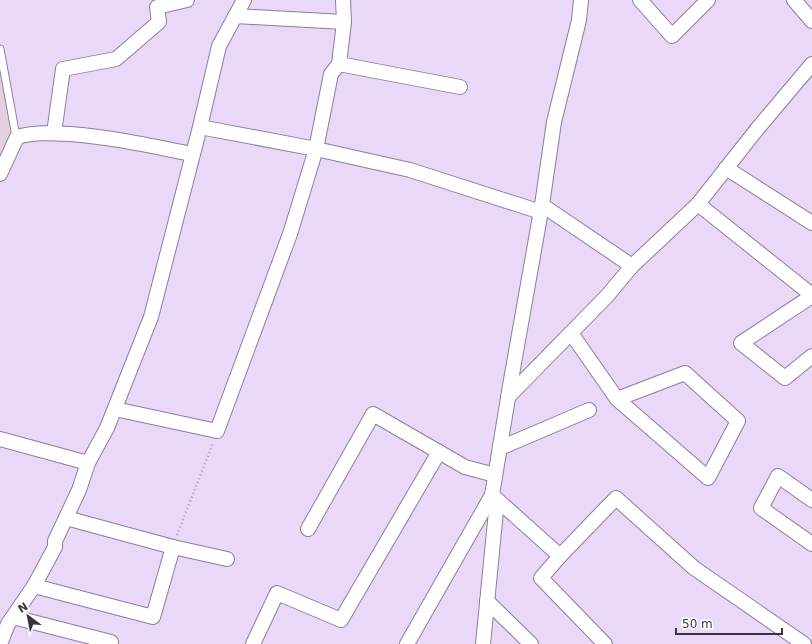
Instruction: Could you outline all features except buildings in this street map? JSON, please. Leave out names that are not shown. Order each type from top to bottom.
[{"type":"street","points":[[54,133],[63,69],[116,59],[159,22],[157,7],[187,0]]},
{"type":"street","points":[[0,644],[8,624],[34,586],[55,547],[55,541],[79,490],[88,463],[107,428],[151,317],[200,127],[219,46],[244,0]]},
{"type":"street","points":[[115,409],[217,431],[290,234],[316,150],[331,74],[339,64],[344,22],[343,0]]},
{"type":"street","points":[[407,644],[492,495],[508,396],[542,209],[554,122],[579,20],[581,0]]},
{"type":"street","points":[[640,0],[672,36],[708,0]]},
{"type":"street","points":[[794,0],[812,21]]},
{"type":"street","points":[[235,16],[344,22]]},
{"type":"street","points":[[339,64],[460,87]]},
{"type":"street","points":[[508,396],[571,333],[632,266],[698,204],[812,64]]},
{"type":"street","points":[[200,127],[410,170],[542,209],[632,266]]},
{"type":"street","points":[[0,174],[17,137],[27,134],[54,133],[99,136],[192,154]]},
{"type":"street","points":[[726,168],[812,223]]},
{"type":"street","points":[[698,204],[811,292],[741,343],[785,378],[812,356]]},
{"type":"street","points":[[571,333],[617,399],[708,478],[738,421],[685,373],[617,399]]},
{"type":"street","points":[[500,448],[589,410]]},
{"type":"street","points":[[308,529],[373,414],[466,466],[495,475]]},
{"type":"street","points":[[0,439],[88,463]]},
{"type":"street","points":[[253,644],[277,593],[341,620],[439,452]]},
{"type":"street","points":[[812,500],[778,476],[761,508],[812,544]]},
{"type":"street","points":[[492,495],[560,556]]},
{"type":"street","points":[[483,644],[496,511],[492,495]]},
{"type":"street","points":[[605,644],[541,578],[616,498],[694,568],[804,644]]},
{"type":"street","points":[[66,518],[173,547],[228,559]]},
{"type":"street","points":[[34,586],[153,617],[173,547]]},
{"type":"street","points":[[487,601],[531,644]]},
{"type":"street","points":[[13,617],[111,642]]},
{"type":"lane","points":[[0,49],[17,137]]},
{"type":"path","points":[[173,547],[217,431]]},
{"type":"shaded area","points":[[0,69],[12,137],[0,162]]}]
